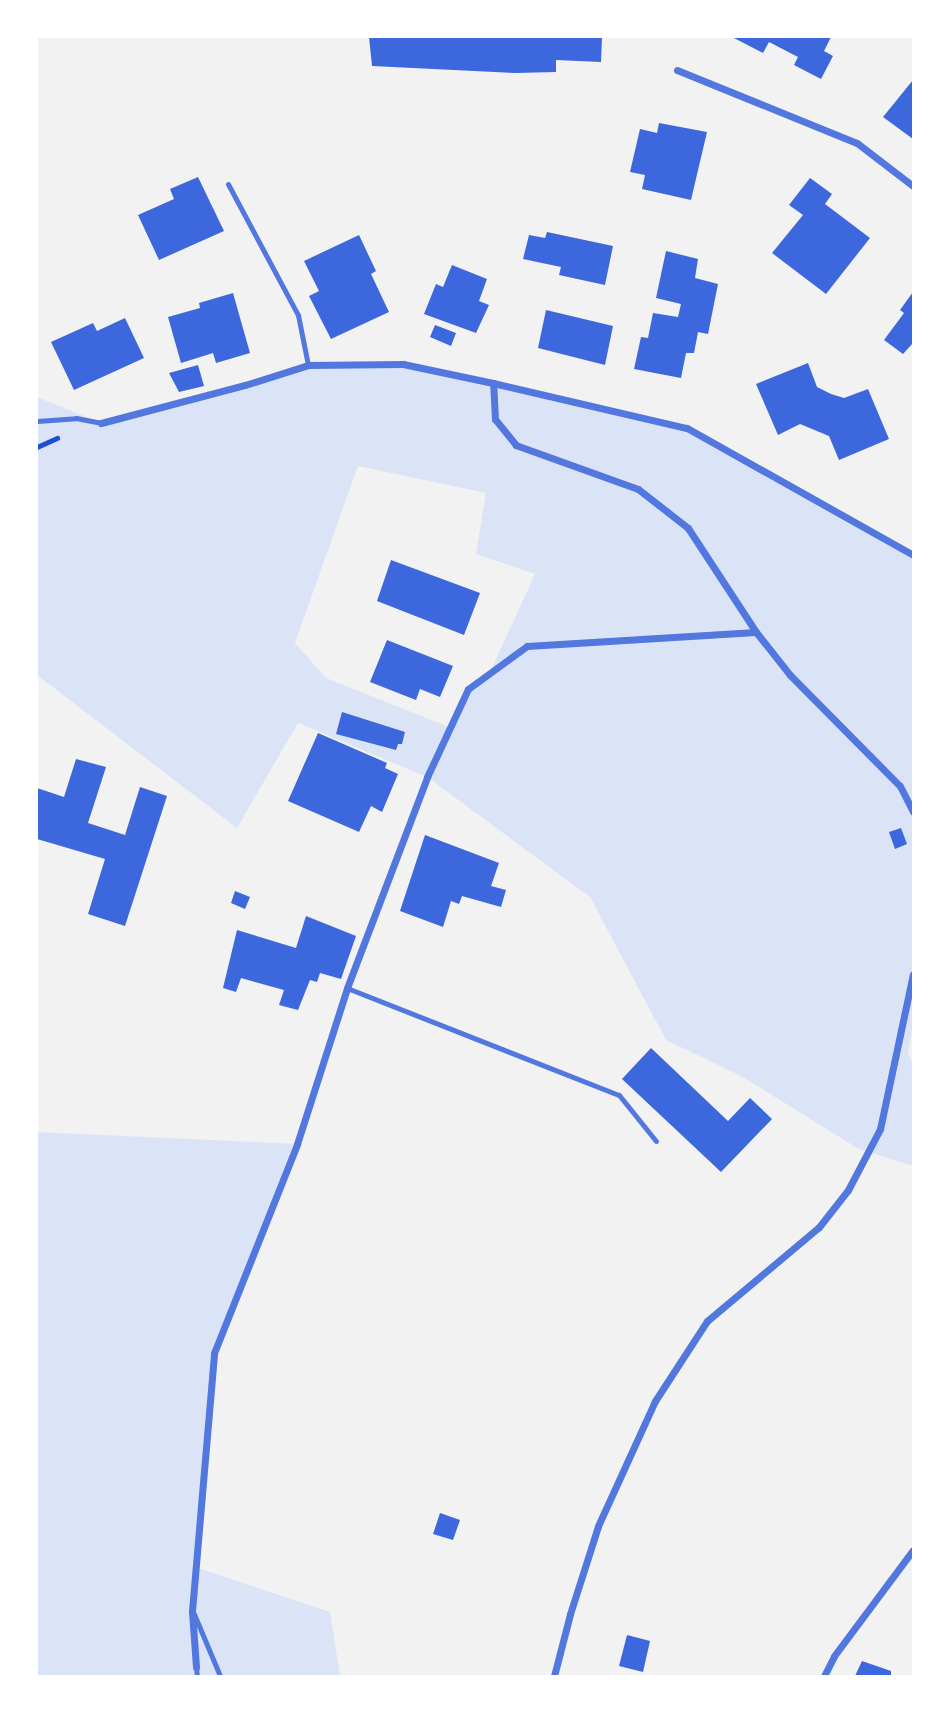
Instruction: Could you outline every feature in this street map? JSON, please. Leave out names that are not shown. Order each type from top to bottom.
[{"type":"street","points":[[677,69],[857,143],[913,186]]},
{"type":"street","points":[[101,423],[245,385],[308,365],[403,364],[687,428],[913,555]]},
{"type":"street","points":[[494,383],[495,419],[516,445],[638,489],[688,528],[756,632],[789,675],[900,786],[913,813]]},
{"type":"street","points":[[196,1667],[192,1611],[214,1353],[297,1144],[347,988],[427,777],[468,689],[527,646],[756,632]]},
{"type":"street","points":[[554,1676],[598,1526],[655,1401],[706,1321],[819,1227],[848,1190],[880,1129],[913,974]]},
{"type":"street","points":[[824,1676],[834,1656],[913,1550]]},
{"type":"lane","points":[[228,184],[298,315],[308,365]]},
{"type":"lane","points":[[37,421],[76,418],[101,423]]},
{"type":"lane","points":[[347,988],[619,1096],[656,1141]]},
{"type":"lane","points":[[192,1611],[220,1676]]},
{"type":"lane","points":[[196,1667],[197,1676]]},
{"type":"shaded area","points":[[403,364],[687,428],[913,555],[913,1024],[908,1053],[913,1063],[913,1166],[859,1149],[741,1076],[666,1040],[590,897],[427,777],[298,723],[237,828],[37,675],[37,397],[101,423],[308,365]],"holes":[[[358,466],[486,493],[476,554],[535,574],[491,670],[468,689],[449,727],[326,678],[295,643]]]},
{"type":"shaded area","points":[[37,1132],[297,1144],[214,1353],[198,1568],[330,1612],[340,1676],[37,1676]]},
{"type":"building","points":[[369,37],[602,37],[601,62],[556,60],[556,72],[515,73],[372,66]]},
{"type":"building","points":[[732,37],[831,37],[824,51],[833,56],[821,79],[794,65],[798,57],[769,42],[763,53]]},
{"type":"building","points":[[913,80],[913,139],[883,117]]},
{"type":"building","points":[[659,123],[707,132],[691,200],[642,189],[645,175],[630,172],[640,129],[657,133]]},
{"type":"building","points":[[198,177],[224,231],[159,260],[138,215],[174,199],[170,189]]},
{"type":"building","points":[[810,178],[832,194],[825,204],[870,238],[826,294],[772,253],[803,215],[789,205]]},
{"type":"building","points":[[547,232],[613,246],[605,285],[559,275],[561,267],[523,259],[529,235],[545,238]]},
{"type":"building","points":[[359,235],[376,271],[371,274],[389,312],[331,339],[309,296],[319,291],[304,261]]},
{"type":"building","points":[[666,251],[698,259],[695,278],[718,284],[708,334],[698,332],[694,353],[686,353],[681,378],[634,369],[641,337],[648,338],[653,313],[678,317],[681,304],[656,298]]},
{"type":"building","points":[[452,265],[487,279],[479,301],[489,305],[476,333],[424,314],[436,284],[443,287]]},
{"type":"building","points":[[913,292],[913,343],[903,354],[884,340],[904,313],[900,310]]},
{"type":"building","points":[[233,293],[250,353],[216,363],[213,353],[181,363],[168,317],[200,308],[199,303]]},
{"type":"building","points":[[546,310],[613,326],[605,365],[538,348]]},
{"type":"building","points":[[125,318],[144,358],[74,390],[51,342],[93,323],[97,331]]},
{"type":"building","points":[[435,325],[456,333],[451,346],[430,337]]},
{"type":"building","points":[[808,363],[817,387],[831,394],[844,398],[868,389],[889,439],[839,460],[829,436],[800,424],[778,435],[756,384]]},
{"type":"building","points":[[198,365],[204,386],[179,392],[169,373]]},
{"type":"building","points":[[391,560],[480,593],[464,635],[377,601]]},
{"type":"building","points":[[387,640],[453,666],[440,697],[420,689],[416,700],[370,682]]},
{"type":"building","points":[[342,712],[405,732],[402,744],[398,744],[396,750],[336,734]]},
{"type":"building","points":[[318,733],[387,763],[385,768],[398,774],[382,812],[371,806],[359,832],[288,801]]},
{"type":"building","points":[[76,759],[106,767],[88,823],[125,835],[140,787],[167,796],[125,926],[88,914],[105,859],[37,839],[37,788],[64,797]]},
{"type":"building","points":[[901,828],[907,844],[895,849],[889,832]]},
{"type":"building","points":[[425,835],[499,863],[491,886],[506,890],[501,907],[462,896],[459,904],[451,901],[443,927],[400,911]]},
{"type":"building","points":[[235,891],[250,897],[245,909],[231,903]]},
{"type":"building","points":[[306,916],[356,936],[341,979],[320,973],[317,982],[310,980],[298,1010],[279,1005],[284,990],[241,978],[236,992],[223,988],[237,930],[296,948]]},
{"type":"building","points":[[651,1048],[728,1121],[750,1098],[772,1119],[721,1172],[622,1079]]},
{"type":"building","points":[[440,1513],[460,1520],[453,1540],[433,1534]]},
{"type":"building","points":[[627,1635],[650,1641],[643,1672],[619,1666]]},
{"type":"building","points":[[862,1661],[891,1671],[891,1676],[855,1676]]}]
